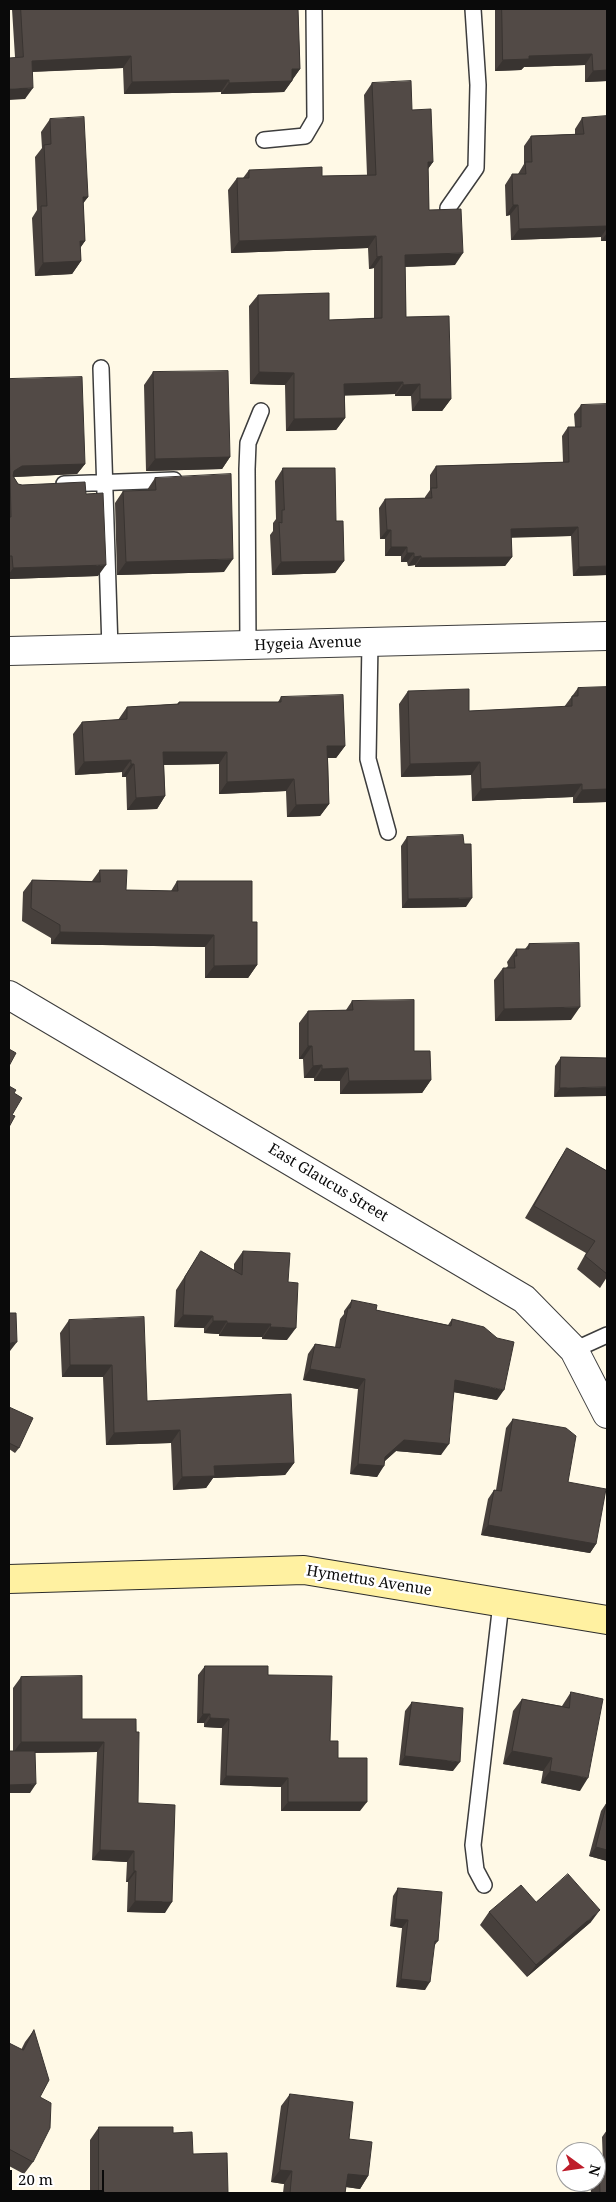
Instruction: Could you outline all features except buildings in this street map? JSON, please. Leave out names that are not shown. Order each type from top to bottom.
[{"type":"street","name":"Hygeia Avenue","points":[[9,651],[607,636]]},
{"type":"street","name":"East Glaucus Street","points":[[9,995],[524,1300],[574,1350],[607,1414]]},
{"type":"street","name":"Hymettus Avenue","points":[[9,1579],[304,1570],[607,1620]]},
{"type":"lane","points":[[264,140],[305,136],[315,119],[314,9]]},
{"type":"lane","points":[[448,208],[476,168],[478,85],[473,9]]},
{"type":"lane","points":[[101,368],[110,649]]},
{"type":"lane","points":[[248,646],[248,443],[261,411]]},
{"type":"lane","points":[[45,484],[189,479]]},
{"type":"lane","points":[[370,642],[368,759],[388,832]]},
{"type":"lane","points":[[574,1350],[607,1335]]},
{"type":"lane","points":[[484,1884],[476,1870],[473,1845],[501,1603]]}]
